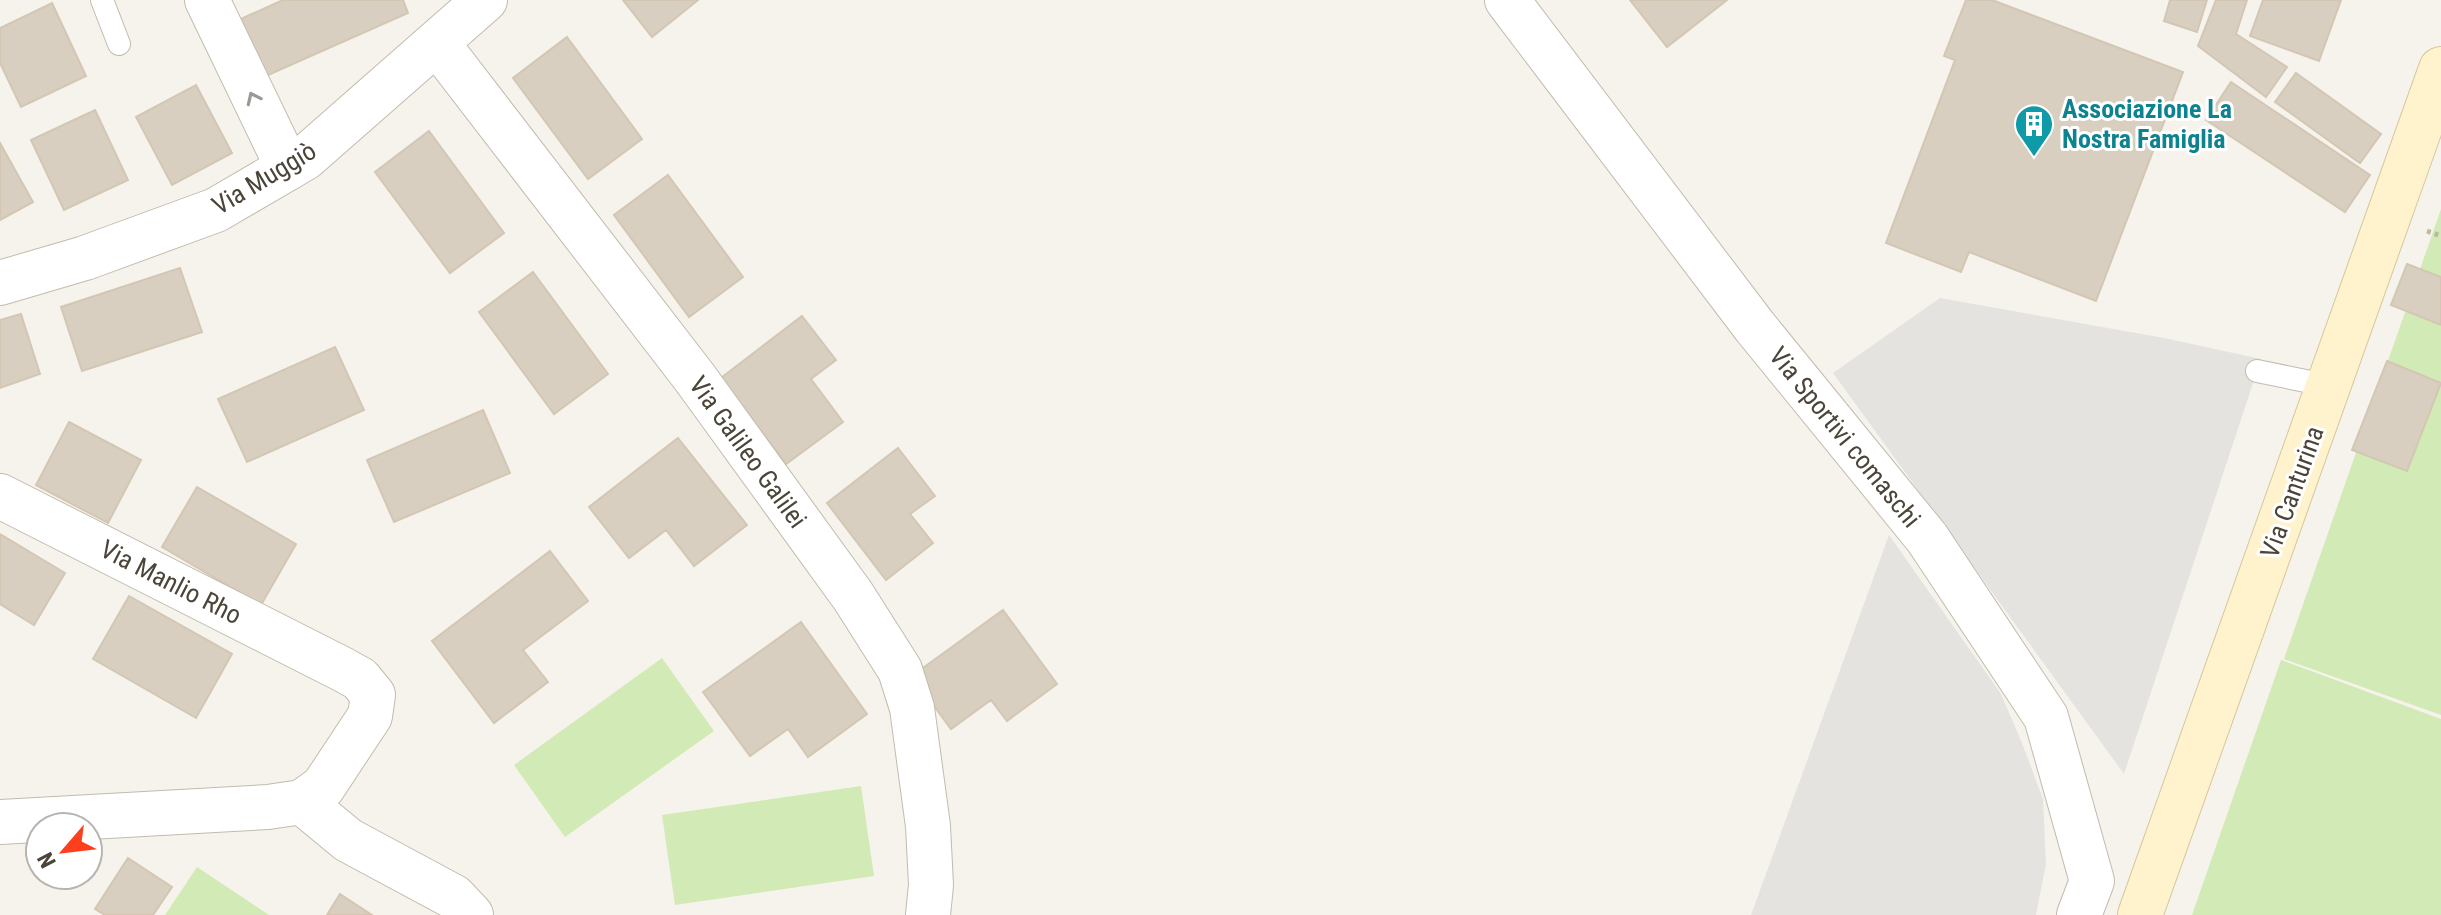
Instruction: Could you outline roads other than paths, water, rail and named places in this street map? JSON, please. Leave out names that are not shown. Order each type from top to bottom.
[{"type":"main road","name":"Via Canturina","points":[[2140,915],[2441,69]]},
{"type":"street","points":[[207,0],[288,168]]},
{"type":"street","name":"Via Muggiò","points":[[0,283],[85,258],[216,210],[288,168],[305,158],[485,0]]},
{"type":"street","name":"Via Sportivi comaschi","points":[[1507,0],[1755,327],[1927,538],[2046,717],[2092,881],[2079,915]]},
{"type":"street","name":"Via Galileo Galilei","points":[[437,43],[695,378],[853,596],[900,670],[912,708],[928,826],[931,885],[928,915]]},
{"type":"street","name":"Via Manlio Rho","points":[[0,496],[360,679],[373,695],[370,716],[323,787],[302,802]]},
{"type":"street","points":[[0,822],[268,807],[302,802],[348,840],[454,897],[471,915]]},
{"type":"lane","points":[[102,0],[119,44]]},
{"type":"lane","points":[[2257,371],[2330,386]]},
{"type":"place","name":"Associazione La Nostra Famiglia","points":[[2034,158]]}]
